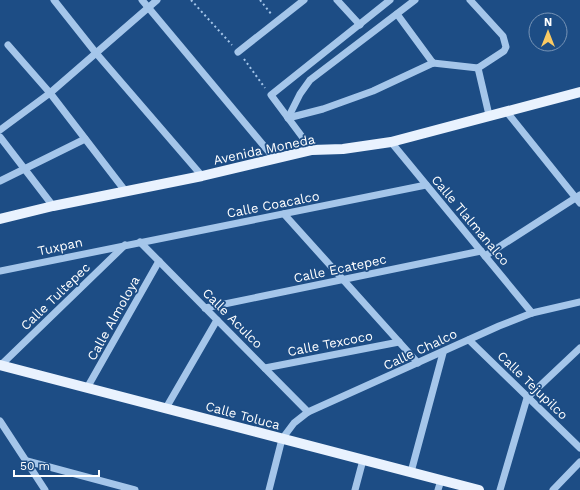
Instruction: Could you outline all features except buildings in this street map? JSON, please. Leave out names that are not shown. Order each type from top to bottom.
[{"type":"main road","name":"Avenida Moneda","points":[[0,219],[53,206],[202,176],[312,150],[343,149],[391,142],[580,92]]},
{"type":"main road","name":"Calle Toluca","points":[[1,365],[411,472],[440,485],[479,490]]},
{"type":"street","points":[[54,0],[96,53],[202,176]]},
{"type":"street","points":[[142,0],[274,158]]},
{"type":"street","points":[[0,130],[50,93],[157,0]]},
{"type":"street","points":[[238,52],[304,0]]},
{"type":"street","points":[[337,0],[360,25]]},
{"type":"street","points":[[312,150],[271,95],[390,0]]},
{"type":"street","points":[[288,118],[300,94],[310,80],[415,0]]},
{"type":"street","points":[[288,118],[323,109],[374,91],[433,63],[478,68],[501,54],[506,47],[503,36],[470,0]]},
{"type":"street","points":[[377,11],[387,21]]},
{"type":"street","points":[[397,14],[433,63]]},
{"type":"street","points":[[8,45],[50,93],[126,192]]},
{"type":"street","points":[[478,68],[489,115]]},
{"type":"street","points":[[506,111],[579,199]]},
{"type":"street","points":[[0,137],[53,206]]},
{"type":"street","points":[[0,181],[85,139]]},
{"type":"street","name":"Calle Tlalmanalco","points":[[391,142],[532,313]]},
{"type":"street","name":"Calle Coacalco","points":[[125,245],[426,185]]},
{"type":"street","name":"Calle Ecatepec","points":[[205,308],[343,279],[483,253],[579,199]]},
{"type":"street","points":[[284,214],[418,364]]},
{"type":"street","name":"Calle Aculco","points":[[140,242],[308,412]]},
{"type":"street","name":"Tuxpan","points":[[0,271],[125,245]]},
{"type":"street","name":"Calle Tultepec","points":[[1,365],[125,245]]},
{"type":"street","name":"Calle Almoloya","points":[[87,388],[159,261]]},
{"type":"street","name":"Calle Chalco","points":[[282,439],[294,423],[308,412],[532,313],[580,302]]},
{"type":"street","points":[[166,408],[217,320]]},
{"type":"street","name":"Calle Tejupilco","points":[[469,340],[580,448]]},
{"type":"street","name":"Calle Texcoco","points":[[265,368],[399,342]]},
{"type":"street","points":[[500,490],[527,398],[580,348]]},
{"type":"street","points":[[411,472],[443,353]]},
{"type":"street","points":[[0,421],[45,490]]},
{"type":"street","points":[[270,490],[282,439]]},
{"type":"street","points":[[355,490],[363,460]]},
{"type":"street","points":[[27,461],[135,490]]},
{"type":"street","points":[[553,490],[580,462]]},
{"type":"path","points":[[260,0],[277,21]]}]
